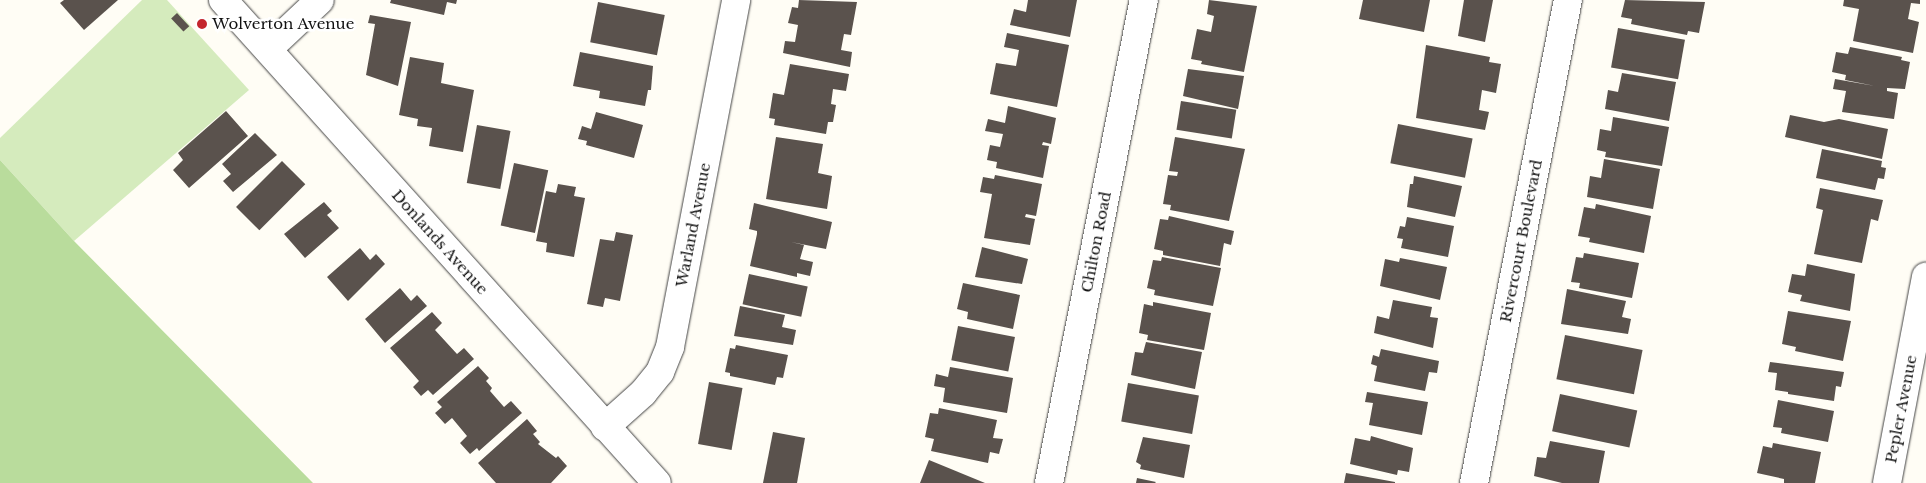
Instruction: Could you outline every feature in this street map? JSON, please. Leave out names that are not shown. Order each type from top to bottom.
[{"type":"street","name":"Donlands Avenue","points":[[223,0],[657,483]]},
{"type":"street","points":[[268,49],[320,0]]},
{"type":"street","name":"Warland Avenue","points":[[605,427],[643,393],[660,372],[670,347],[736,0]]},
{"type":"street","name":"Chilton Road","points":[[1049,483],[1144,0]]},
{"type":"street","name":"Rivercourt Boulevard","points":[[1474,483],[1568,0]]},
{"type":"street","name":"Pepler Avenue","points":[[1886,483],[1926,277]]},
{"type":"green space","points":[[142,0],[167,0],[249,90],[74,241],[0,160],[0,138]]},
{"type":"green space","points":[[0,160],[74,241],[313,483],[0,483]]},
{"type":"building","points":[[64,0],[118,0],[84,30],[60,3]]},
{"type":"building","points":[[391,0],[457,0],[456,4],[447,2],[444,15],[390,3]]},
{"type":"building","points":[[799,0],[857,2],[851,35],[844,34],[841,50],[852,52],[850,67],[783,53],[785,41],[795,42],[798,25],[788,23],[792,7],[798,8]]},
{"type":"building","points":[[1028,0],[1077,0],[1070,37],[1010,25],[1014,9],[1026,12]]},
{"type":"building","points":[[1209,0],[1257,6],[1244,72],[1201,64],[1202,61],[1191,59],[1197,29],[1211,32],[1214,16],[1207,14]]},
{"type":"building","points":[[1363,0],[1430,0],[1424,32],[1359,19]]},
{"type":"building","points":[[1464,0],[1493,0],[1485,42],[1458,36]]},
{"type":"building","points":[[1625,0],[1705,2],[1699,33],[1688,31],[1687,35],[1631,24],[1632,19],[1621,17]]},
{"type":"building","points":[[1844,0],[1920,0],[1920,4],[1911,3],[1908,19],[1919,22],[1913,53],[1853,41],[1859,9],[1843,6]]},
{"type":"building","points":[[598,2],[665,15],[657,55],[590,42]]},
{"type":"building","points":[[177,13],[189,26],[183,32],[171,18]]},
{"type":"building","points":[[370,15],[411,22],[398,86],[366,75],[375,24],[368,23]]},
{"type":"building","points":[[1618,28],[1685,40],[1678,79],[1611,67]]},
{"type":"building","points":[[1007,33],[1069,45],[1057,107],[990,94],[996,63],[1016,66],[1019,50],[1004,47]]},
{"type":"building","points":[[1426,45],[1490,57],[1489,62],[1501,64],[1496,93],[1482,90],[1479,110],[1489,112],[1485,130],[1416,118]]},
{"type":"building","points":[[1850,47],[1902,57],[1901,60],[1910,62],[1905,89],[1887,88],[1887,91],[1898,93],[1894,119],[1842,112],[1846,91],[1833,89],[1835,79],[1875,86],[1845,80],[1846,75],[1832,72],[1836,52],[1848,54]]},
{"type":"building","points":[[580,52],[653,66],[651,90],[648,90],[645,106],[599,98],[600,91],[573,86]]},
{"type":"building","points":[[410,57],[444,63],[441,83],[474,90],[463,152],[429,146],[432,128],[417,126],[418,119],[399,115]]},
{"type":"building","points":[[790,64],[849,74],[846,91],[833,89],[831,104],[836,105],[833,122],[828,122],[826,134],[774,125],[775,119],[769,118],[773,93],[784,95]]},
{"type":"building","points":[[1188,69],[1244,76],[1238,109],[1183,96]]},
{"type":"building","points":[[1622,73],[1676,82],[1669,121],[1605,109],[1608,90],[1618,92]]},
{"type":"building","points":[[1181,101],[1236,110],[1232,138],[1176,130]]},
{"type":"building","points":[[1008,106],[1056,118],[1051,144],[1043,142],[1042,145],[1049,146],[1043,178],[996,168],[997,162],[987,160],[990,145],[1000,147],[1003,134],[985,131],[988,119],[1005,123]]},
{"type":"building","points":[[226,111],[248,136],[189,188],[173,170],[183,160],[178,153]]},
{"type":"building","points":[[596,112],[643,125],[634,158],[586,145],[587,141],[578,139],[582,126],[591,129]]},
{"type":"building","points":[[1790,115],[1824,122],[1839,119],[1888,129],[1882,159],[1785,137]]},
{"type":"building","points":[[1613,117],[1669,127],[1662,166],[1605,157],[1606,152],[1597,150],[1600,129],[1611,131]]},
{"type":"building","points":[[1398,124],[1473,139],[1465,178],[1390,163]]},
{"type":"building","points":[[477,125],[510,131],[500,189],[467,183]]},
{"type":"building","points":[[255,133],[277,155],[233,192],[223,181],[231,174],[222,164]]},
{"type":"building","points":[[776,137],[823,144],[818,173],[832,176],[827,209],[766,199]]},
{"type":"building","points":[[1175,137],[1245,149],[1229,221],[1170,210],[1171,205],[1163,204],[1168,175],[1177,176],[1178,172],[1169,171]]},
{"type":"building","points":[[1822,149],[1882,161],[1881,167],[1886,168],[1884,179],[1878,178],[1875,190],[1816,178]]},
{"type":"building","points":[[1604,159],[1660,169],[1653,209],[1587,197],[1590,176],[1601,178]]},
{"type":"building","points":[[282,161],[305,184],[259,230],[236,207]]},
{"type":"building","points":[[514,163],[548,170],[535,233],[501,226]]},
{"type":"building","points":[[995,175],[1042,184],[1036,216],[1026,214],[1025,217],[1035,219],[1030,245],[984,238],[992,194],[980,192],[983,177],[994,179]]},
{"type":"building","points":[[1414,176],[1462,186],[1455,217],[1407,207],[1410,184],[1413,184]]},
{"type":"building","points":[[558,184],[576,187],[574,196],[585,198],[574,257],[546,252],[547,243],[536,241],[546,191],[556,193]]},
{"type":"building","points":[[1820,188],[1883,200],[1878,221],[1871,219],[1862,263],[1814,254],[1823,210],[1816,208]]},
{"type":"building","points":[[324,202],[332,211],[327,215],[339,228],[305,258],[284,234]]},
{"type":"building","points":[[754,203],[832,222],[826,249],[791,242],[804,245],[800,259],[813,262],[810,276],[797,273],[797,277],[750,266],[757,234],[757,231],[749,229]]},
{"type":"building","points":[[1596,204],[1651,216],[1644,253],[1589,242],[1590,238],[1578,236],[1584,207],[1595,209]]},
{"type":"building","points":[[1169,216],[1234,231],[1231,245],[1224,243],[1220,266],[1163,255],[1163,251],[1154,249],[1160,219],[1168,220]]},
{"type":"building","points":[[1407,217],[1454,226],[1448,257],[1401,248],[1403,239],[1397,238],[1400,226],[1405,227]]},
{"type":"building","points":[[616,232],[633,235],[620,301],[605,298],[603,307],[587,304],[600,239],[614,241]]},
{"type":"building","points":[[982,247],[1028,259],[1022,284],[975,277]]},
{"type":"building","points":[[360,248],[370,260],[376,254],[385,264],[348,301],[327,277]]},
{"type":"building","points":[[1584,253],[1639,263],[1632,298],[1579,288],[1580,283],[1571,282],[1576,257],[1583,258]]},
{"type":"building","points":[[1162,257],[1221,268],[1213,306],[1154,295],[1155,290],[1147,288],[1153,260],[1161,261]]},
{"type":"building","points":[[1400,258],[1447,267],[1440,300],[1380,286],[1385,259],[1399,262]]},
{"type":"building","points":[[1807,264],[1855,274],[1850,311],[1800,301],[1802,295],[1788,292],[1792,274],[1805,276]]},
{"type":"building","points":[[749,274],[808,286],[801,317],[743,304]]},
{"type":"building","points":[[963,283],[1020,295],[1013,329],[967,319],[968,312],[957,309]]},
{"type":"building","points":[[400,288],[411,301],[417,295],[427,306],[385,343],[365,319]]},
{"type":"building","points":[[1567,289],[1626,301],[1622,317],[1631,319],[1628,334],[1561,324]]},
{"type":"building","points":[[1393,300],[1432,307],[1430,317],[1438,318],[1433,348],[1374,333],[1377,316],[1389,319]]},
{"type":"building","points":[[1153,302],[1211,313],[1204,350],[1147,340],[1148,335],[1139,333],[1144,304],[1153,306]]},
{"type":"building","points":[[740,306],[785,315],[782,327],[796,330],[793,345],[734,336]]},
{"type":"building","points":[[1788,311],[1851,321],[1843,361],[1795,351],[1796,347],[1782,344]]},
{"type":"building","points":[[432,312],[442,323],[435,330],[457,354],[464,348],[474,359],[433,395],[428,390],[421,396],[413,387],[419,381],[390,348]]},
{"type":"building","points":[[958,326],[1015,337],[1008,371],[951,360]]},
{"type":"building","points":[[1565,335],[1643,350],[1634,394],[1556,379]]},
{"type":"building","points":[[1146,342],[1202,352],[1195,389],[1131,375],[1135,352],[1143,353]]},
{"type":"building","points":[[736,345],[788,355],[783,378],[777,377],[775,385],[730,376],[730,373],[725,372],[730,348],[735,349]]},
{"type":"building","points":[[1381,349],[1439,361],[1437,373],[1429,372],[1425,391],[1374,381],[1377,366],[1371,364],[1373,355],[1379,357]]},
{"type":"building","points":[[1770,362],[1844,372],[1841,387],[1836,386],[1834,401],[1788,394],[1788,392],[1775,390],[1777,373],[1768,372]]},
{"type":"building","points":[[478,366],[489,378],[486,381],[492,388],[490,391],[504,407],[511,401],[522,413],[479,451],[477,448],[470,454],[460,443],[467,436],[452,418],[445,424],[435,413],[442,407],[437,402]]},
{"type":"building","points":[[950,367],[1013,378],[1007,413],[943,402],[945,388],[934,386],[936,374],[948,377]]},
{"type":"building","points":[[709,382],[742,388],[732,450],[698,444]]},
{"type":"building","points":[[1128,383],[1199,396],[1192,434],[1121,421]]},
{"type":"building","points":[[1367,392],[1428,402],[1422,435],[1369,425],[1373,403],[1365,402]]},
{"type":"building","points":[[1560,394],[1637,410],[1629,448],[1552,431]]},
{"type":"building","points":[[1778,400],[1834,411],[1828,442],[1781,433],[1782,428],[1773,427]]},
{"type":"building","points":[[939,408],[997,420],[993,438],[1003,439],[999,454],[990,452],[988,463],[931,451],[934,439],[925,437],[930,413],[938,414]]},
{"type":"building","points":[[527,419],[537,431],[533,434],[540,442],[538,444],[556,458],[558,456],[567,466],[551,483],[496,483],[478,463]]},
{"type":"building","points":[[773,432],[805,438],[797,483],[763,483]]},
{"type":"building","points":[[1371,436],[1413,448],[1409,472],[1398,470],[1397,475],[1350,464],[1355,438],[1370,441]]},
{"type":"building","points":[[1143,437],[1190,445],[1184,478],[1140,469],[1141,465],[1136,462]]},
{"type":"building","points":[[1550,441],[1605,451],[1599,483],[1562,483],[1534,476],[1537,457],[1546,458]]},
{"type":"building","points":[[1773,443],[1821,452],[1815,483],[1784,483],[1784,479],[1757,473],[1763,446],[1772,448]]},
{"type":"building","points":[[929,460],[985,483],[920,483]]},
{"type":"building","points":[[1346,473],[1395,482],[1395,483],[1344,483]]},
{"type":"building","points":[[1137,478],[1156,482],[1136,483]]},
{"type":"place","name":"Wolverton Avenue","points":[[202,24]]}]
